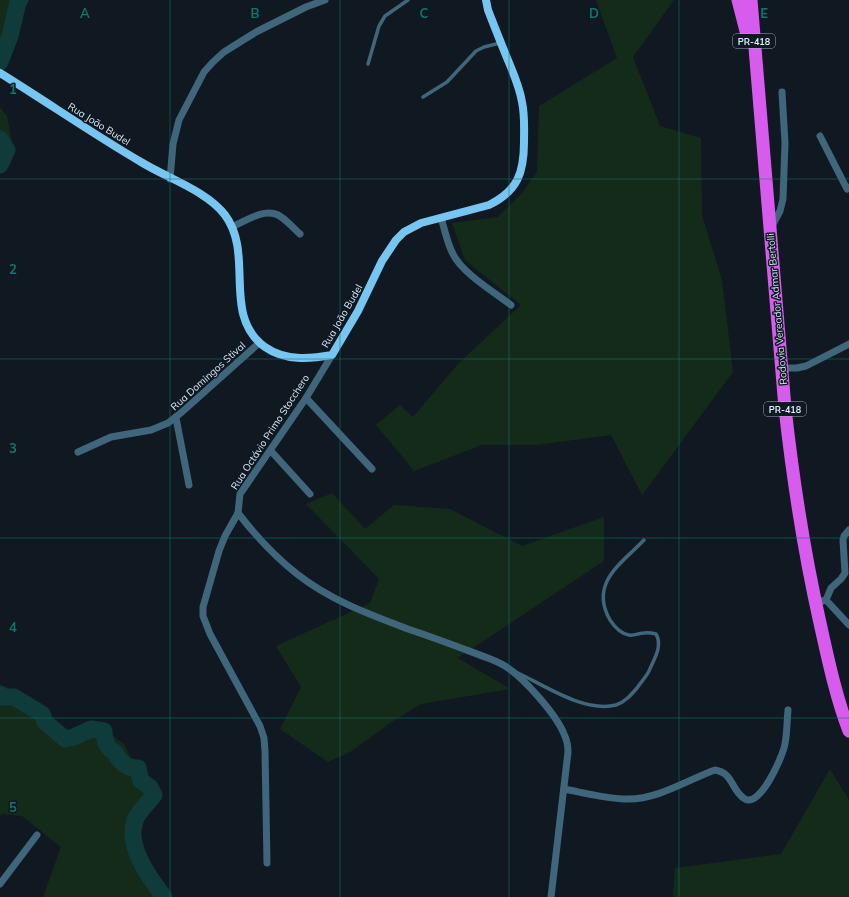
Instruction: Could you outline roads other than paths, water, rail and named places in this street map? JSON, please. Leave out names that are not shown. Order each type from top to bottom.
[{"type":"highway","points":[[738,0],[758,81]]},
{"type":"highway","name":"Rodovia Vereador Admar Bertolli","points":[[751,0],[791,459],[801,526],[821,601],[829,664],[849,731]]},
{"type":"street","points":[[170,178],[173,144],[179,120],[198,82],[213,62],[239,42],[256,32],[306,7],[325,0]]},
{"type":"street","name":"Rua João Budel","points":[[1,74],[139,161],[212,202],[225,216],[232,227],[239,252],[241,310],[245,324],[252,335],[268,349],[281,355],[307,359],[332,355],[361,306],[382,261],[396,240],[413,226],[421,223],[490,205],[508,193],[517,181],[522,170],[524,158],[524,123],[522,101],[516,80],[488,10],[486,0]]},
{"type":"street","points":[[770,230],[780,212],[784,199],[785,143],[782,92]]},
{"type":"street","points":[[820,136],[848,188]]},
{"type":"street","points":[[232,227],[256,216],[270,213],[281,217],[300,234]]},
{"type":"street","points":[[441,218],[452,253],[457,261],[469,273],[511,305]]},
{"type":"street","name":"Rua Domingos Stival","points":[[78,452],[111,437],[159,427],[176,418],[260,343]]},
{"type":"street","points":[[782,368],[797,368],[806,366],[849,344]]},
{"type":"street","name":"Rua Octávio Primo Stocchero","points":[[267,863],[264,738],[260,726],[210,634],[204,616],[203,607],[219,552],[225,536],[238,513],[240,494],[271,451],[332,355]]},
{"type":"street","points":[[306,398],[372,469]]},
{"type":"street","points":[[176,418],[188,485]]},
{"type":"street","points":[[271,451],[310,494]]},
{"type":"street","points":[[238,513],[262,543],[310,583],[344,603],[365,613],[488,658],[505,666],[530,689],[555,718],[564,733],[568,752],[551,897]]},
{"type":"street","points":[[849,530],[844,536],[843,540],[845,573],[821,601],[849,625]]},
{"type":"street","points":[[564,789],[617,798],[640,798],[672,788],[715,770],[726,774],[742,797],[746,800],[751,800],[760,795],[782,756],[786,744],[788,710]]},
{"type":"street","points":[[0,884],[37,836]]},
{"type":"lane","points":[[368,64],[379,26],[385,16],[408,0]]},
{"type":"lane","points":[[423,97],[447,82],[476,51],[484,47],[501,43]]},
{"type":"lane","points":[[505,666],[558,693],[586,704],[602,707],[617,705],[630,697],[646,676],[658,650],[659,639],[656,634],[645,632],[630,635],[621,632],[612,623],[604,609],[603,589],[609,576],[644,540]]},
{"type":"waterway","points":[[0,62],[10,36],[18,2],[20,0]]},
{"type":"waterway","points":[[0,139],[7,150],[0,165]]},
{"type":"waterway","points":[[0,694],[2,697],[14,697],[42,714],[45,722],[65,739],[74,737],[91,729],[104,731],[107,745],[119,759],[127,766],[138,768],[141,781],[150,787],[154,795],[141,810],[135,820],[133,830],[136,851],[146,871],[164,897]]}]
